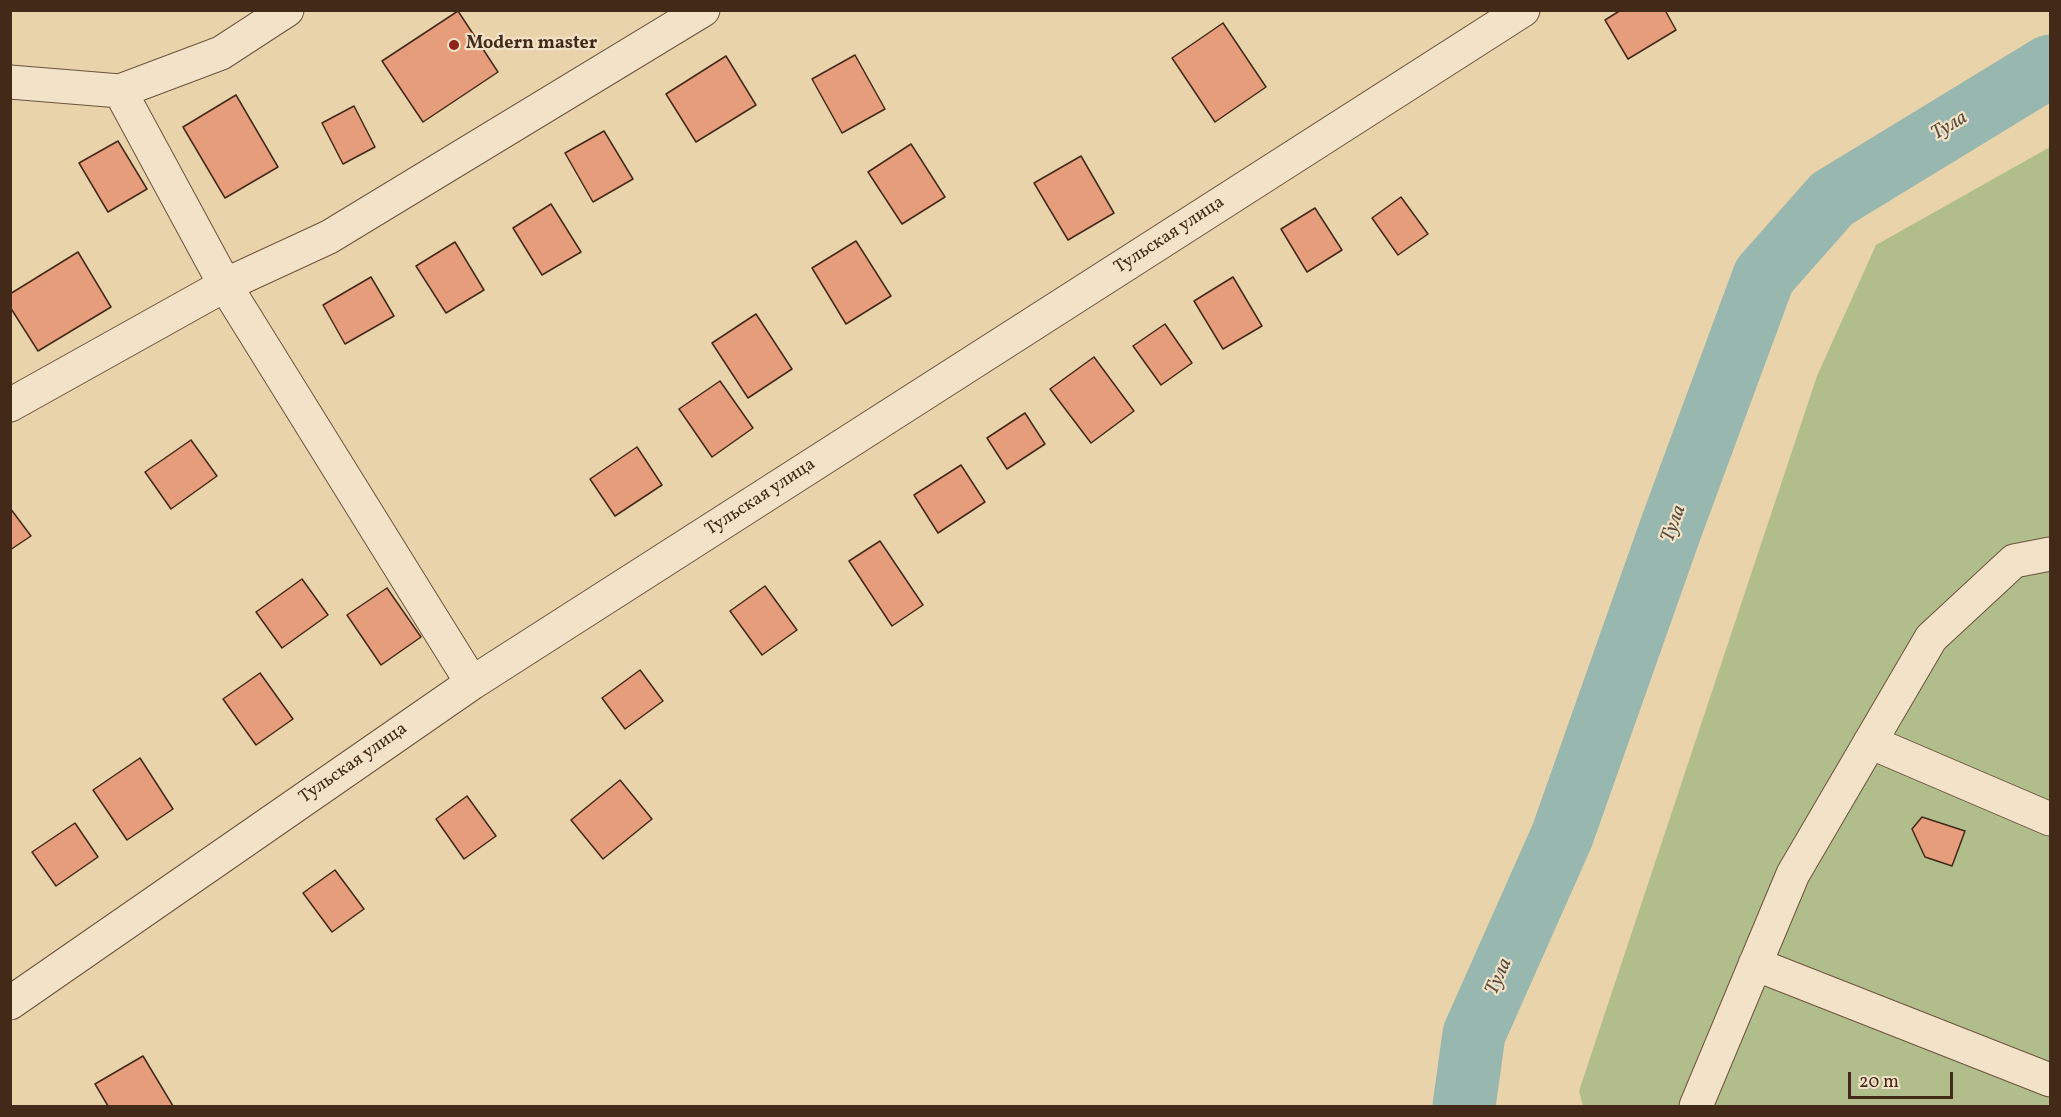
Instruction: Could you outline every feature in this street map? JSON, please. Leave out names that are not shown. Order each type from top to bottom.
[{"type":"street","points":[[10,82],[120,91],[221,54],[287,10]]},
{"type":"street","points":[[10,405],[225,285],[329,237],[703,10]]},
{"type":"street","name":"Тульская улица","points":[[10,1003],[471,683],[1523,10]]},
{"type":"street","points":[[120,91],[225,285],[471,683]]},
{"type":"street","points":[[1696,1107],[1793,874],[1931,638],[2014,561],[2050,554]]},
{"type":"street","points":[[1870,742],[2050,819]]},
{"type":"street","points":[[1755,964],[2050,1080]]},
{"type":"green space","points":[[2050,147],[2050,1106],[1583,1106],[1579,1091],[1817,376],[1876,245]]},
{"type":"building","points":[[1621,10],[1665,10],[1676,30],[1628,59],[1605,20]]},
{"type":"building","points":[[458,11],[498,72],[423,122],[382,61]]},
{"type":"building","points":[[1223,23],[1266,87],[1215,122],[1172,58]]},
{"type":"building","points":[[855,55],[885,109],[842,133],[812,79]]},
{"type":"building","points":[[726,56],[756,105],[696,142],[666,94]]},
{"type":"building","points":[[236,95],[278,167],[225,198],[183,127]]},
{"type":"building","points":[[354,106],[375,147],[343,164],[322,123]]},
{"type":"building","points":[[604,131],[633,179],[593,202],[565,153]]},
{"type":"building","points":[[118,141],[147,189],[108,212],[79,163]]},
{"type":"building","points":[[911,144],[945,197],[902,224],[868,172]]},
{"type":"building","points":[[1081,156],[1114,213],[1068,240],[1034,183]]},
{"type":"building","points":[[1401,197],[1428,234],[1398,255],[1372,218]]},
{"type":"building","points":[[551,204],[581,252],[542,275],[513,228]]},
{"type":"building","points":[[1315,208],[1342,250],[1307,272],[1281,229]]},
{"type":"building","points":[[856,241],[891,296],[846,324],[812,268]]},
{"type":"building","points":[[455,242],[484,290],[446,313],[416,266]]},
{"type":"building","points":[[78,252],[111,307],[38,351],[10,307],[10,294]]},
{"type":"building","points":[[371,277],[394,316],[345,344],[323,305]]},
{"type":"building","points":[[1233,277],[1262,326],[1223,349],[1194,301]]},
{"type":"building","points":[[756,314],[792,369],[748,398],[712,343]]},
{"type":"building","points":[[1165,324],[1192,363],[1161,385],[1133,346]]},
{"type":"building","points":[[1094,357],[1134,411],[1091,443],[1050,389]]},
{"type":"building","points":[[720,381],[753,428],[712,457],[679,409]]},
{"type":"building","points":[[1025,413],[1045,444],[1007,469],[987,438]]},
{"type":"building","points":[[191,440],[217,476],[171,509],[145,472]]},
{"type":"building","points":[[637,447],[662,485],[615,516],[590,479]]},
{"type":"building","points":[[961,465],[985,502],[938,533],[914,495]]},
{"type":"building","points":[[10,508],[31,536],[10,550]]},
{"type":"building","points":[[880,541],[923,605],[892,626],[849,561]]},
{"type":"building","points":[[302,579],[328,615],[282,648],[256,612]]},
{"type":"building","points":[[765,586],[797,630],[762,655],[730,611]]},
{"type":"building","points":[[387,588],[421,637],[381,665],[347,615]]},
{"type":"building","points":[[640,670],[663,701],[625,729],[602,698]]},
{"type":"building","points":[[260,673],[293,719],[256,745],[223,699]]},
{"type":"building","points":[[140,758],[173,809],[127,840],[93,790]]},
{"type":"building","points":[[620,780],[652,819],[603,859],[571,820]]},
{"type":"building","points":[[467,796],[496,836],[464,859],[436,819]]},
{"type":"building","points":[[1922,817],[1965,831],[1952,866],[1925,857],[1912,829]]},
{"type":"building","points":[[75,823],[98,857],[56,886],[32,852]]},
{"type":"building","points":[[335,870],[364,909],[332,932],[303,893]]},
{"type":"building","points":[[143,1056],[173,1106],[108,1106],[95,1084]]},
{"type":"waterway","name":"Тула","points":[[1464,1106],[1474,1034],[1562,836],[1672,525],[1764,276],[1832,199],[2050,66]]},
{"type":"place","name":"Modern master","points":[[454,45]]}]
